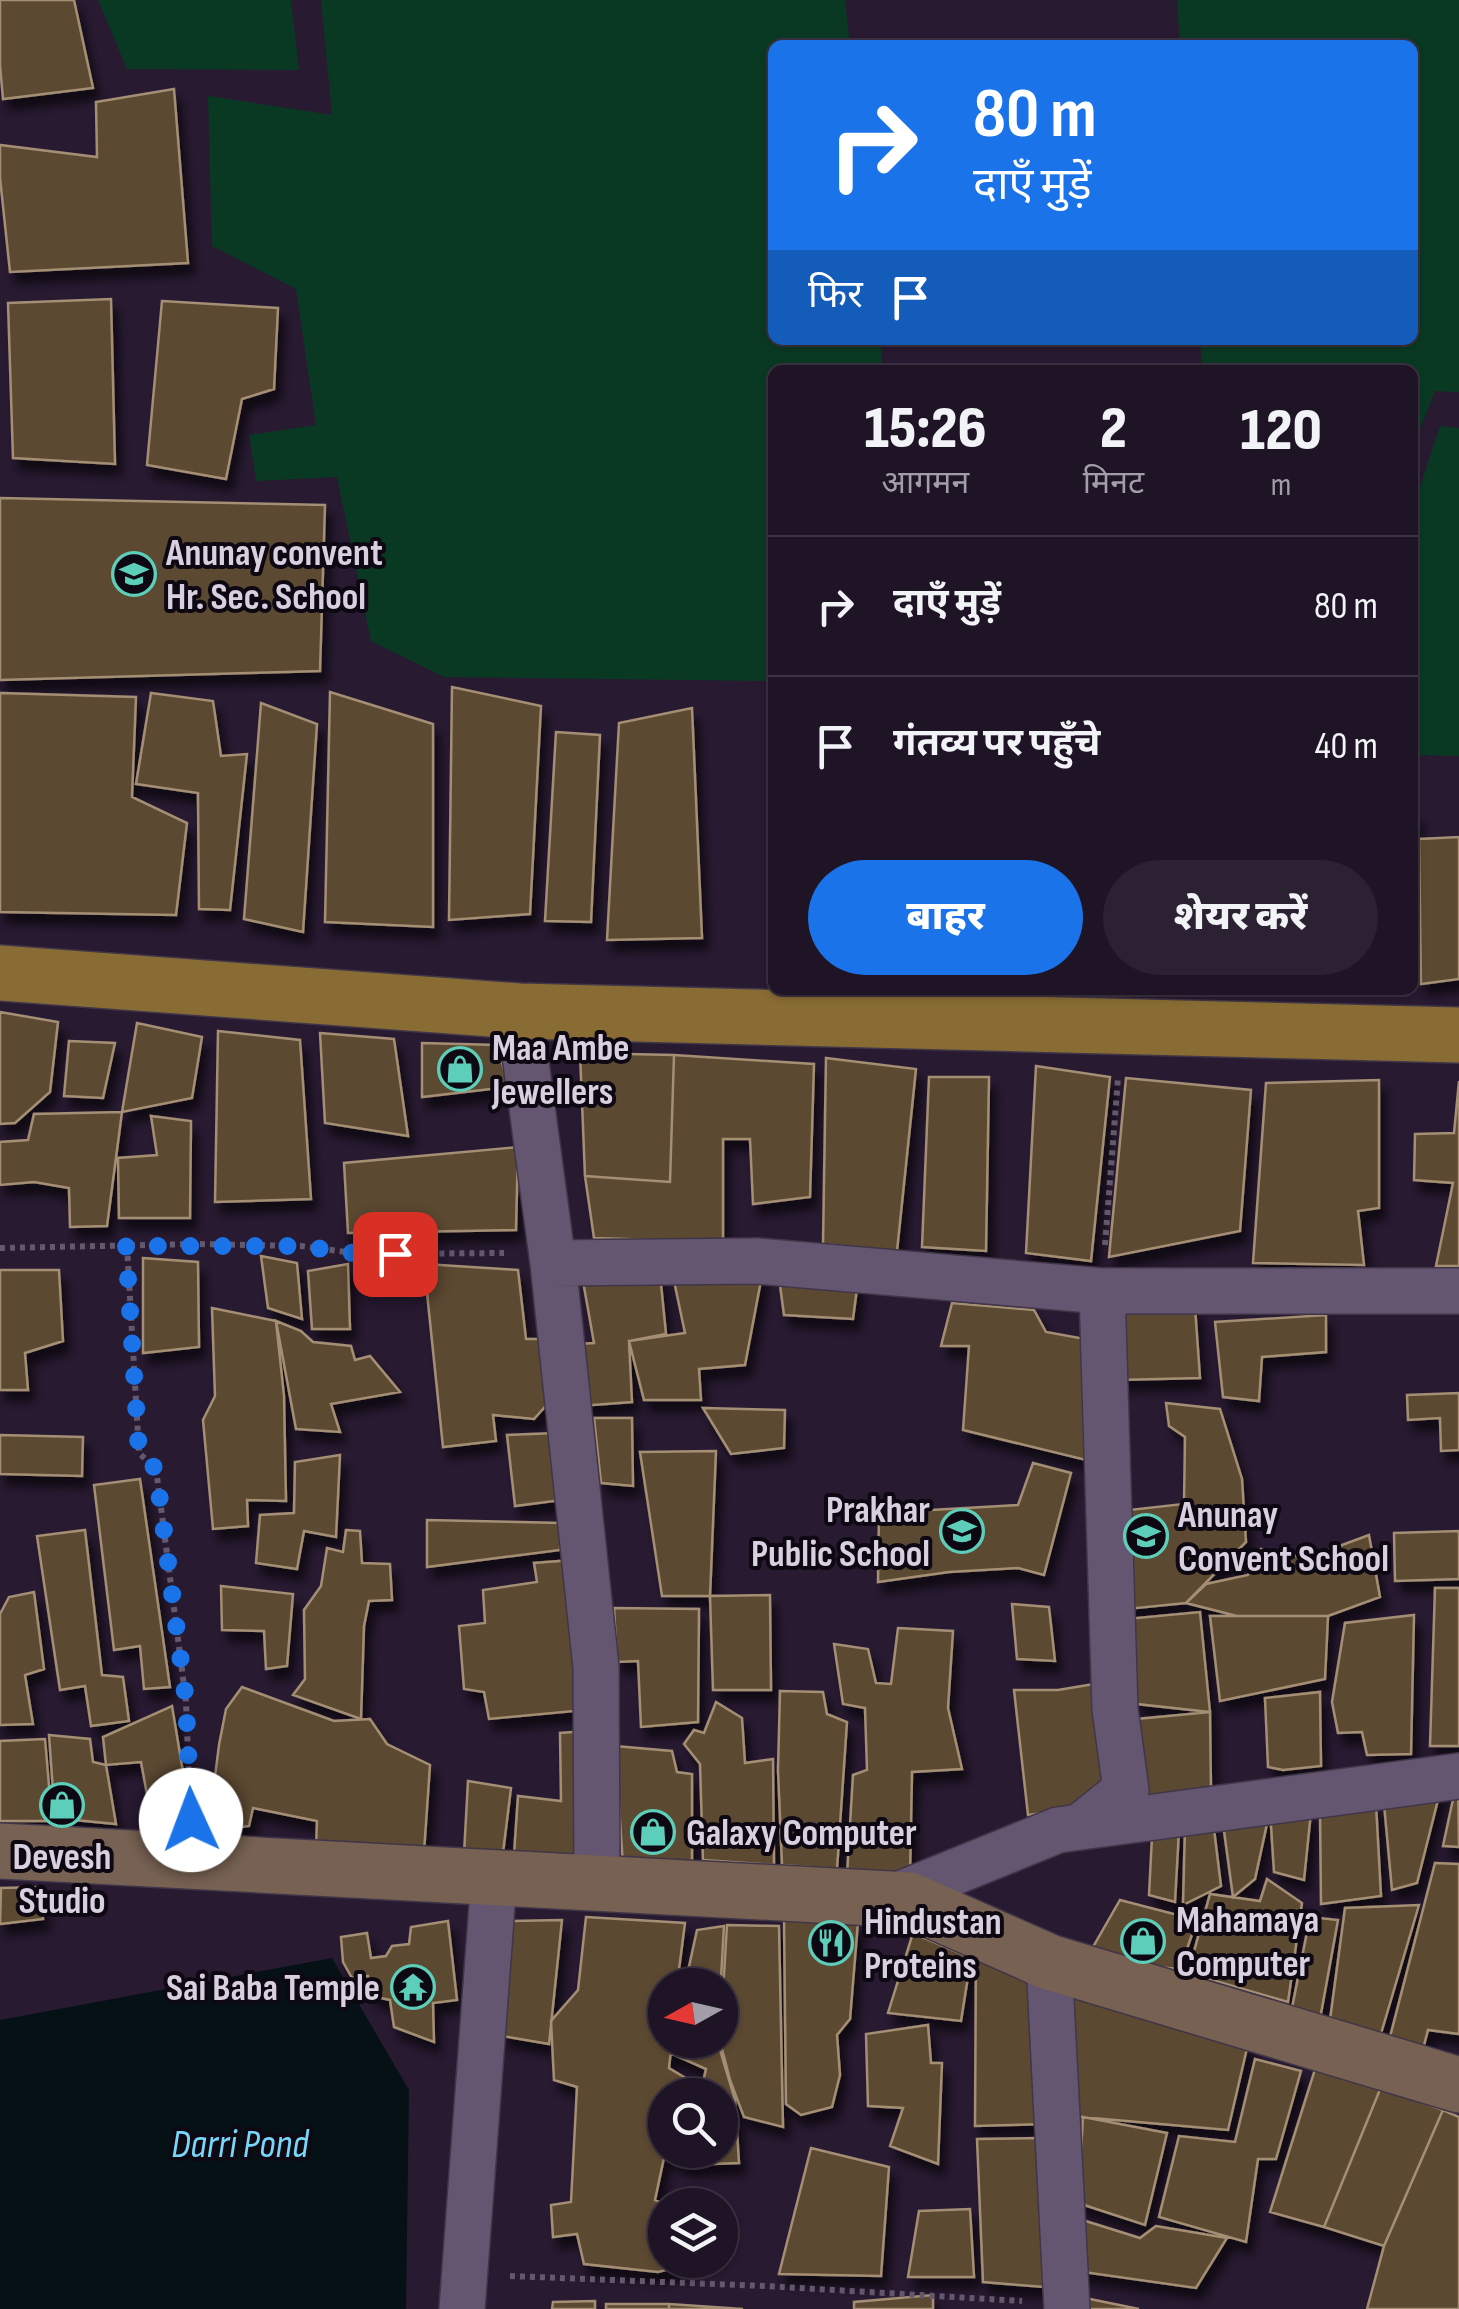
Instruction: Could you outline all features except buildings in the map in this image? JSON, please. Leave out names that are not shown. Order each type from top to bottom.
[{"type":"main road","points":[[0,973],[519,1010],[1459,1035]]},
{"type":"street","points":[[519,1010],[553,1262],[596,1667],[597,1882]]},
{"type":"street","points":[[553,1262],[757,1262],[1102,1292],[1459,1290]]},
{"type":"street","points":[[1080,1826],[1126,1790],[1115,1709],[1102,1292]]},
{"type":"street","points":[[888,1899],[1058,1830],[1459,1776]]},
{"type":"street","points":[[0,1851],[909,1900],[1049,1962],[1459,2085]]},
{"type":"street","points":[[463,2292],[494,1878]]},
{"type":"street","points":[[1049,1962],[1067,2306]]},
{"type":"path","points":[[1102,1292],[1122,1026]]},
{"type":"path","points":[[126,1246],[139,1453],[156,1469],[186,1701],[192,1861]]},
{"type":"path","points":[[0,1248],[300,1246],[361,1254],[532,1252],[553,1262]]},
{"type":"path","points":[[463,2292],[765,2286],[1067,2306]]},
{"type":"green space","points":[[98,0],[291,0],[299,70],[127,69]]},
{"type":"green space","points":[[321,0],[845,0],[849,40],[768,40],[768,345],[880,345],[882,365],[768,365],[768,681],[444,677],[371,641],[337,477],[256,481],[249,435],[316,425],[296,289],[212,246],[208,96],[332,115]]},
{"type":"green space","points":[[1177,0],[1459,0],[1459,392],[1435,391],[1418,434],[1418,365],[1202,365],[1200,345],[1418,345],[1418,40],[1180,40]]},
{"type":"green space","points":[[1440,426],[1459,428],[1459,756],[1418,755],[1418,493]]},
{"type":"water","name":"Darri Pond","points":[[332,1958],[409,2090],[406,2309],[0,2309],[0,2020]]},
{"type":"place","name":"Anunay convent Hr. Sec. School","points":[[134,574]]},
{"type":"place","name":"Maa Ambe Jewellers","points":[[460,1069]]},
{"type":"place","name":"Prakhar Public School","points":[[962,1531]]},
{"type":"place","name":"Anunay Convent School","points":[[1146,1536]]},
{"type":"place","name":"Devesh Studio","points":[[62,1805]]},
{"type":"place","name":"Galaxy Computer","points":[[653,1832]]},
{"type":"place","name":"Mahamaya Computer","points":[[1143,1941]]},
{"type":"place","name":"Hindustan Proteins","points":[[831,1943]]},
{"type":"place","name":"Sai Baba Temple","points":[[413,1987]]},
{"type":"route","points":[[191,1820],[186,1701],[156,1469],[139,1453],[126,1246],[300,1246],[395,1254]]}]
